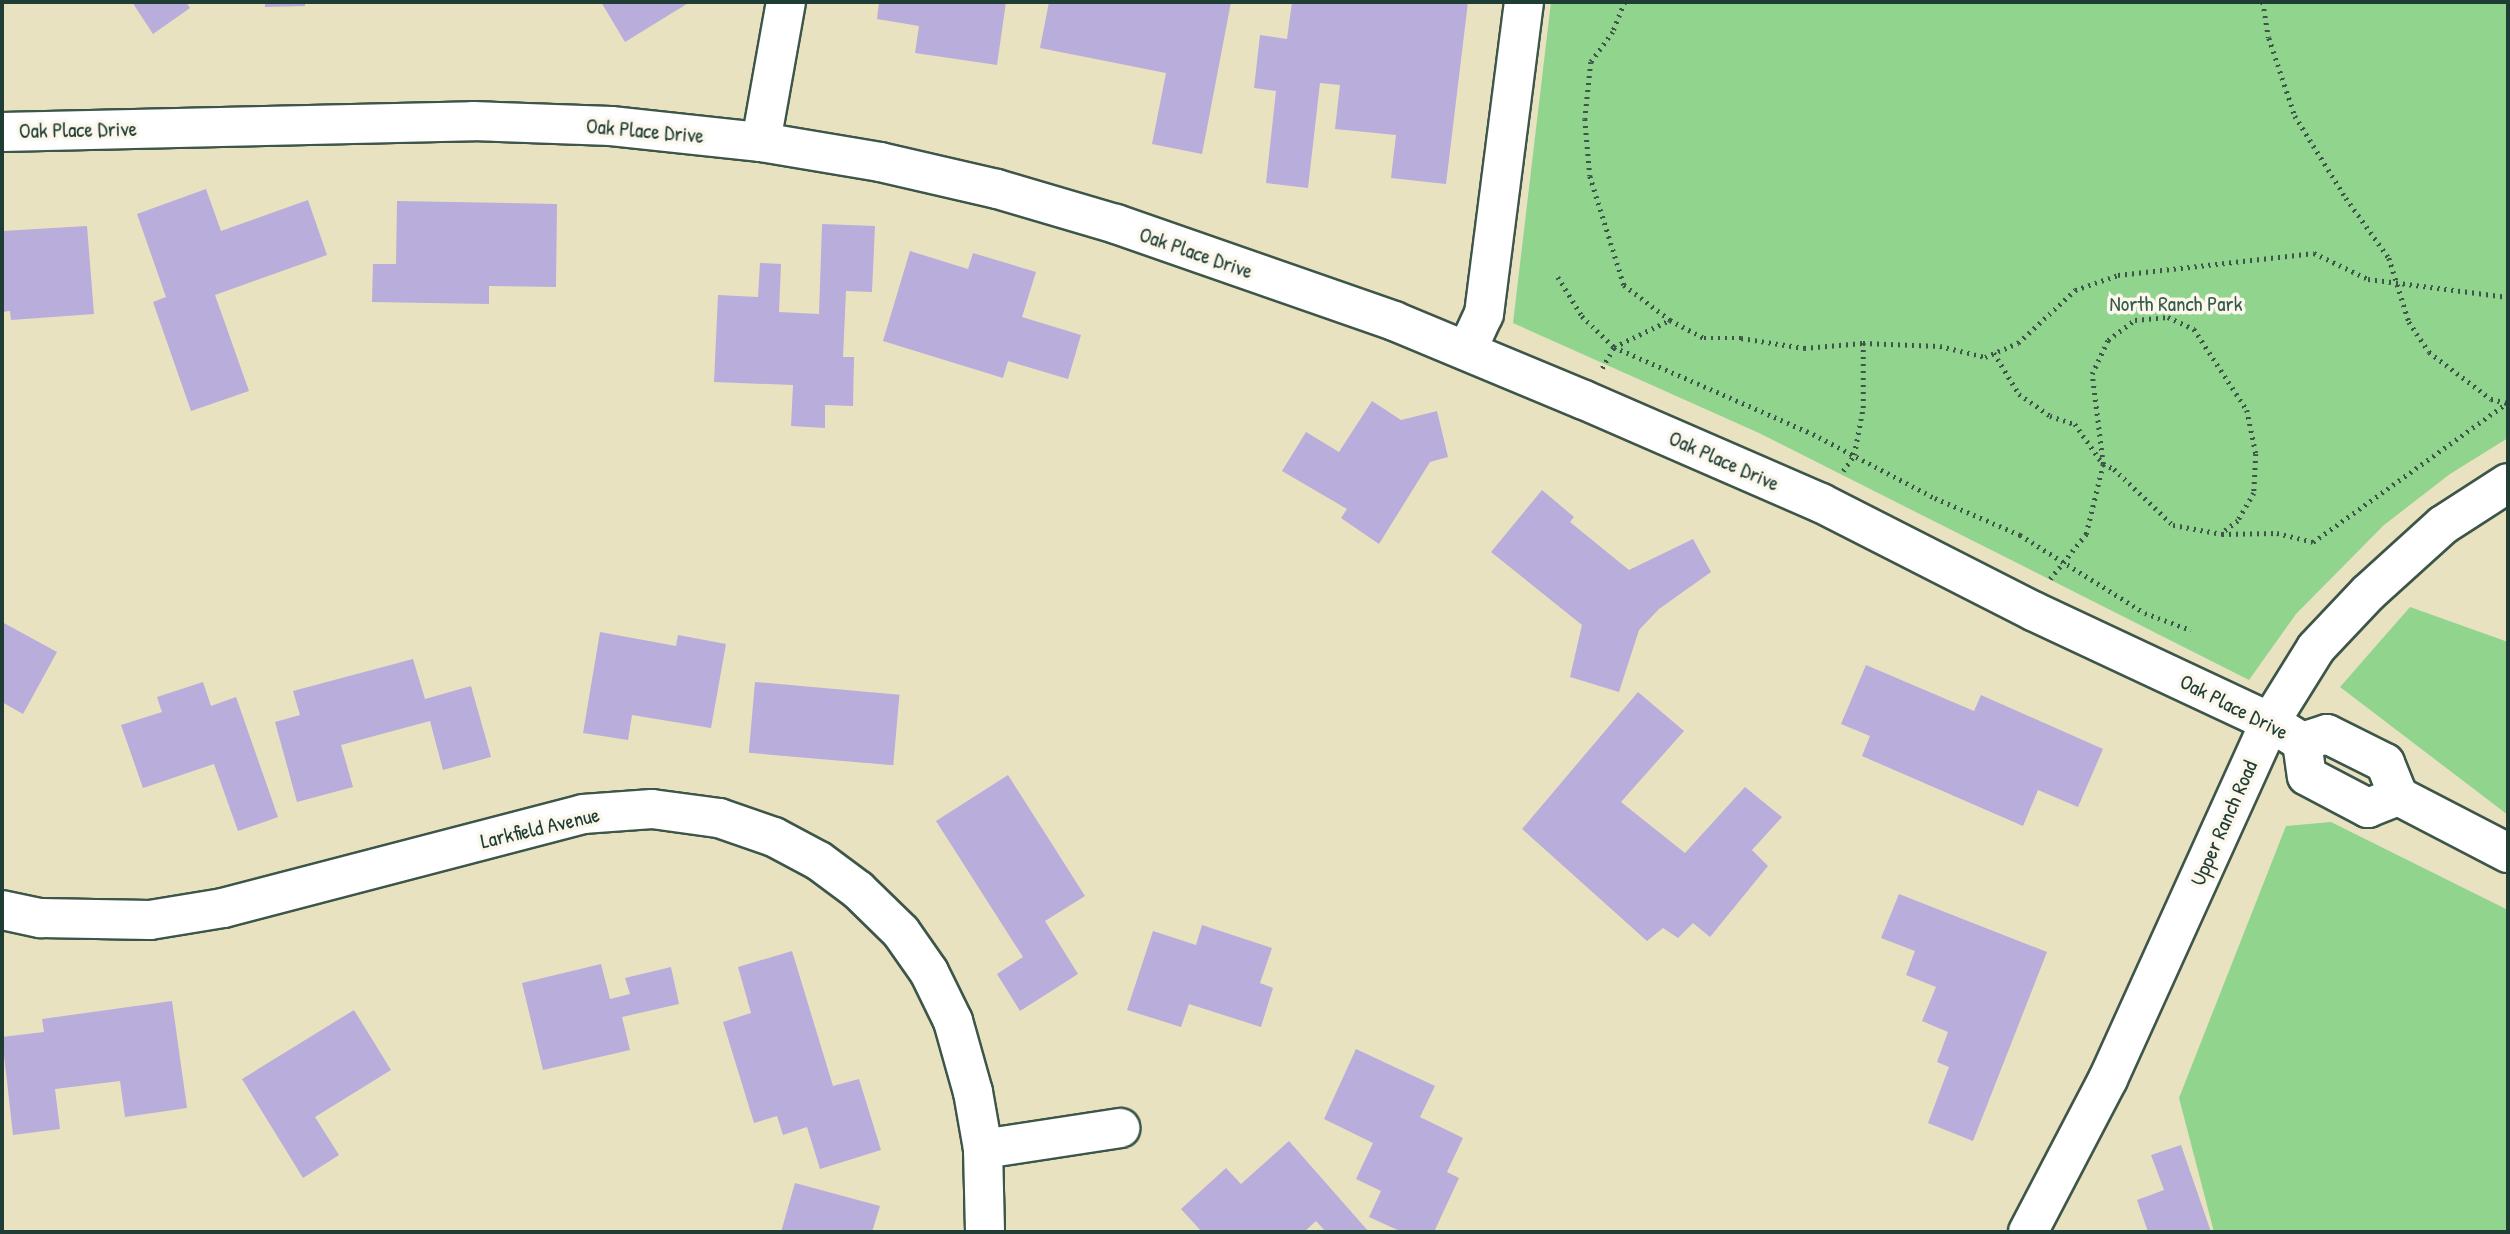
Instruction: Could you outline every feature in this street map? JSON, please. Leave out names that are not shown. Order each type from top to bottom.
[{"type":"street","points":[[761,142],[786,2]]},
{"type":"street","points":[[1467,350],[1484,314],[1524,2]]},
{"type":"street","name":"Oak Place Drive","points":[[2,132],[472,121],[611,126],[761,142],[880,162],[997,189],[1116,225],[1394,321],[1821,503],[2033,611],[2270,722],[2302,742],[2327,734],[2385,763],[2398,796],[2508,853]]},
{"type":"street","name":"Upper Ranch Road","points":[[2028,1232],[2108,1079],[2270,722],[2316,648],[2368,593],[2443,525],[2508,483]]},
{"type":"street","name":"Larkfield Avenue","points":[[2,910],[41,918],[150,920],[223,908],[583,814],[652,809],[719,818],[774,836],[819,861],[858,890],[901,932],[929,972],[953,1021],[973,1092],[983,1149],[985,1232]]},
{"type":"street","points":[[983,1149],[1120,1128]]},
{"type":"path","points":[[1626,2],[1613,32],[1591,62],[1585,119],[1590,176],[1624,285],[1670,320],[1704,338],[1741,338],[1804,348],[1863,344],[1940,346],[1985,357],[2018,343],[2075,290],[2118,275],[2314,253],[2368,279],[2508,297]]},
{"type":"path","points":[[2263,2],[2269,38],[2295,117],[2346,198],[2389,258],[2409,322],[2429,352],[2491,399],[2508,403]]},
{"type":"path","points":[[1558,277],[1582,316],[1614,347],[1854,455],[1935,498],[2020,535],[2146,613],[2191,630]]},
{"type":"path","points":[[2033,611],[2062,561],[2086,534],[2103,464],[2092,374],[2108,340],[2135,320],[2168,317],[2194,329],[2247,410],[2256,454],[2254,493],[2238,521],[2222,534]]},
{"type":"path","points":[[1584,400],[1614,347],[1670,320]]},
{"type":"path","points":[[1821,503],[1854,455],[1863,408],[1863,344]]},
{"type":"path","points":[[1994,353],[2019,394],[2050,416],[2075,424],[2103,464],[2115,469],[2173,525],[2222,534],[2277,533],[2313,542],[2508,403]]},
{"type":"green space","name":"North Ranch Park","points":[[1551,2],[2508,2],[2508,438],[2450,474],[2384,525],[2296,614],[2249,680],[1759,433],[1513,323]]},
{"type":"green space","points":[[2410,607],[2508,642],[2508,815],[2340,687]]},
{"type":"green space","points":[[2331,822],[2508,910],[2508,1232],[2214,1232],[2179,1098],[2286,826]]},
{"type":"building","points":[[132,2],[186,2],[190,8],[153,34]]},
{"type":"building","points":[[265,2],[305,2],[305,6],[265,7]]},
{"type":"building","points":[[601,2],[690,2],[625,42]]},
{"type":"building","points":[[879,2],[1006,2],[997,65],[915,53],[919,26],[877,19]]},
{"type":"building","points":[[1049,2],[1231,2],[1202,154],[1152,144],[1166,73],[1040,48]]},
{"type":"building","points":[[1292,2],[1468,2],[1446,184],[1391,178],[1396,135],[1335,129],[1340,85],[1320,83],[1308,188],[1266,183],[1276,91],[1254,88],[1260,35],[1287,39]]},
{"type":"building","points":[[206,189],[221,231],[308,200],[327,255],[215,295],[249,391],[191,411],[153,302],[166,297],[137,214]]},
{"type":"building","points":[[397,201],[557,204],[556,287],[489,286],[489,304],[372,302],[373,264],[396,264]]},
{"type":"building","points":[[822,224],[875,226],[872,292],[846,291],[843,357],[854,357],[853,406],[825,405],[825,428],[791,426],[793,385],[714,382],[718,295],[758,297],[760,263],[781,264],[779,312],[819,314]]},
{"type":"building","points":[[87,226],[94,314],[11,320],[10,311],[2,312],[2,231]]},
{"type":"building","points":[[910,251],[968,269],[973,253],[1036,272],[1022,317],[1081,335],[1068,379],[1008,361],[1003,378],[883,341]]},
{"type":"building","points":[[1372,401],[1401,420],[1437,411],[1448,457],[1430,462],[1379,544],[1341,518],[1347,509],[1282,471],[1306,432],[1339,452]]},
{"type":"building","points":[[1542,490],[1574,517],[1570,522],[1629,570],[1693,539],[1711,572],[1659,609],[1639,630],[1619,692],[1570,677],[1582,625],[1491,552]]},
{"type":"building","points":[[2,622],[57,652],[23,714],[2,702]]},
{"type":"building","points":[[600,632],[676,646],[678,635],[726,644],[711,728],[632,715],[628,740],[583,733]]},
{"type":"building","points":[[413,659],[425,699],[471,686],[491,757],[443,770],[430,721],[341,745],[353,787],[297,802],[275,722],[300,715],[293,691]]},
{"type":"building","points":[[1866,665],[1974,711],[1981,695],[2103,749],[2078,807],[2038,790],[2023,826],[1862,756],[1870,736],[1841,724]]},
{"type":"building","points":[[203,682],[211,706],[236,697],[278,817],[238,831],[214,764],[143,788],[121,725],[162,712],[157,697]]},
{"type":"building","points":[[755,682],[899,695],[893,765],[749,753]]},
{"type":"building","points":[[1638,692],[1684,731],[1621,802],[1685,853],[1745,787],[1782,817],[1752,850],[1768,866],[1710,937],[1693,923],[1678,938],[1663,928],[1647,941],[1522,829]]},
{"type":"building","points":[[1008,775],[1085,896],[1045,921],[1078,974],[1020,1011],[997,974],[1023,957],[936,821]]},
{"type":"building","points":[[1899,894],[2047,952],[1973,1141],[1928,1123],[1949,1067],[1937,1062],[1948,1032],[1922,1021],[1936,987],[1906,975],[1915,951],[1881,938]]},
{"type":"building","points":[[1202,925],[1272,948],[1260,983],[1273,988],[1261,1027],[1189,1004],[1181,1027],[1127,1010],[1153,931],[1196,945]]},
{"type":"building","points":[[792,951],[833,1086],[859,1079],[881,1150],[820,1169],[807,1127],[783,1135],[777,1116],[754,1123],[723,1022],[751,1013],[738,967]]},
{"type":"building","points":[[601,964],[610,999],[630,994],[625,978],[671,967],[679,1004],[622,1017],[630,1050],[543,1070],[522,983]]},
{"type":"building","points":[[172,1001],[187,1108],[125,1117],[120,1081],[55,1089],[60,1129],[13,1135],[2,1037],[44,1032],[42,1019]]},
{"type":"building","points":[[354,1010],[391,1070],[315,1117],[339,1155],[303,1178],[242,1079]]},
{"type":"building","points":[[1356,1049],[1435,1086],[1420,1117],[1463,1138],[1447,1172],[1459,1178],[1434,1232],[1402,1232],[1369,1217],[1381,1191],[1356,1179],[1373,1143],[1324,1119]]},
{"type":"building","points":[[1289,1141],[1369,1232],[1326,1232],[1316,1221],[1304,1232],[1202,1232],[1181,1209],[1226,1168],[1241,1184]]},
{"type":"building","points":[[2181,1145],[2211,1232],[2148,1232],[2137,1200],[2164,1190],[2151,1155]]},
{"type":"building","points":[[795,1183],[880,1206],[872,1232],[781,1232]]}]
